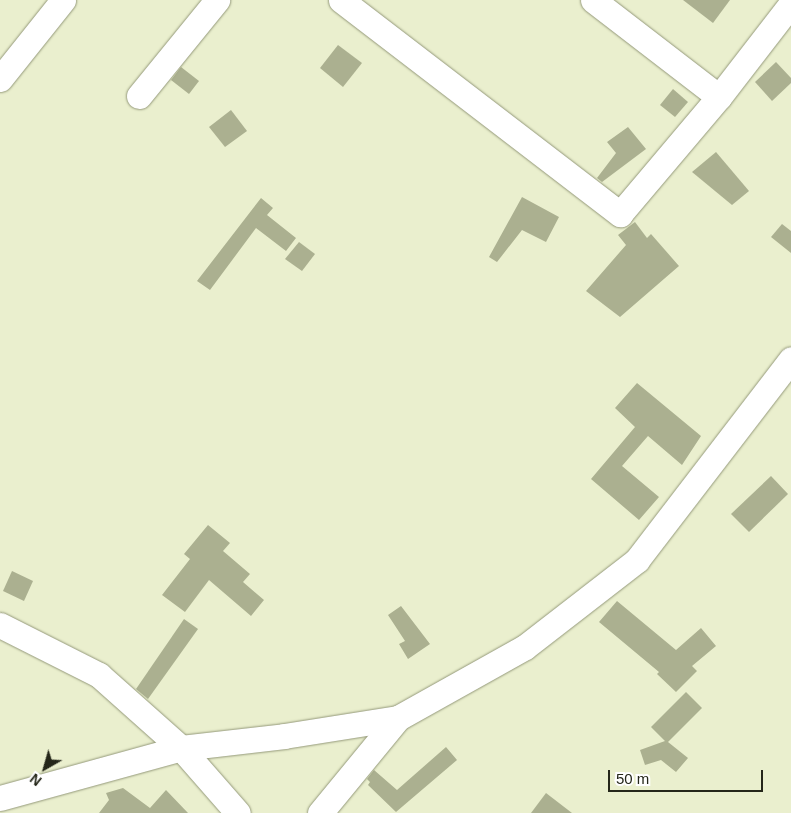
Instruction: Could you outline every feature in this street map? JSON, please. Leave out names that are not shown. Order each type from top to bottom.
[{"type":"street","points":[[0,79],[63,0]]},
{"type":"street","points":[[139,96],[217,0]]},
{"type":"street","points":[[341,0],[620,214],[719,97],[791,4]]},
{"type":"street","points":[[593,0],[719,97]]},
{"type":"street","points":[[0,798],[181,748],[284,736],[398,718],[525,647],[637,560],[791,359]]},
{"type":"street","points":[[0,625],[99,675],[181,748],[238,813]]},
{"type":"street","points":[[320,813],[398,718]]},
{"type":"building","points":[[683,0],[730,0],[713,23]]},
{"type":"building","points":[[338,45],[362,63],[343,87],[320,68]]},
{"type":"building","points":[[776,62],[791,78],[791,83],[772,101],[755,82]]},
{"type":"building","points":[[181,67],[199,81],[189,94],[171,80]]},
{"type":"building","points":[[673,89],[688,102],[675,117],[660,105]]},
{"type":"building","points":[[231,110],[247,131],[225,147],[209,127]]},
{"type":"building","points":[[628,127],[646,149],[602,182],[597,178],[616,153],[607,142]]},
{"type":"building","points":[[716,152],[749,191],[732,205],[692,172]]},
{"type":"building","points":[[522,197],[559,217],[546,242],[522,230],[497,262],[489,257]]},
{"type":"building","points":[[261,198],[273,208],[267,215],[296,238],[286,251],[256,228],[210,290],[197,281]]},
{"type":"building","points":[[635,222],[647,238],[651,234],[679,266],[620,317],[586,291],[626,245],[618,235]]},
{"type":"building","points":[[782,224],[791,231],[791,253],[771,237]]},
{"type":"building","points":[[299,242],[315,254],[302,271],[285,259]]},
{"type":"building","points":[[637,383],[701,436],[682,465],[648,436],[622,466],[659,497],[639,520],[591,479],[635,427],[615,408]]},
{"type":"building","points":[[771,476],[788,494],[749,532],[731,514]]},
{"type":"building","points":[[208,525],[230,543],[223,551],[250,574],[243,582],[264,600],[251,616],[209,580],[185,612],[162,595],[190,559],[184,554]]},
{"type":"building","points":[[12,571],[33,581],[24,601],[3,591]]},
{"type":"building","points":[[617,601],[676,650],[701,628],[716,646],[692,666],[697,671],[676,692],[657,674],[659,672],[599,622]]},
{"type":"building","points":[[401,606],[430,644],[408,659],[399,644],[405,641],[388,615]]},
{"type":"building","points":[[184,619],[198,629],[148,699],[136,689]]},
{"type":"building","points":[[686,692],[702,708],[668,742],[688,758],[676,772],[661,760],[645,765],[640,750],[665,741],[651,727]]},
{"type":"building","points":[[446,747],[457,760],[396,812],[368,785],[370,782],[367,779],[374,770],[397,790]]},
{"type":"building","points":[[123,788],[150,808],[166,790],[188,813],[99,813],[109,800],[106,793]]},
{"type":"building","points":[[546,793],[572,813],[531,813]]}]
